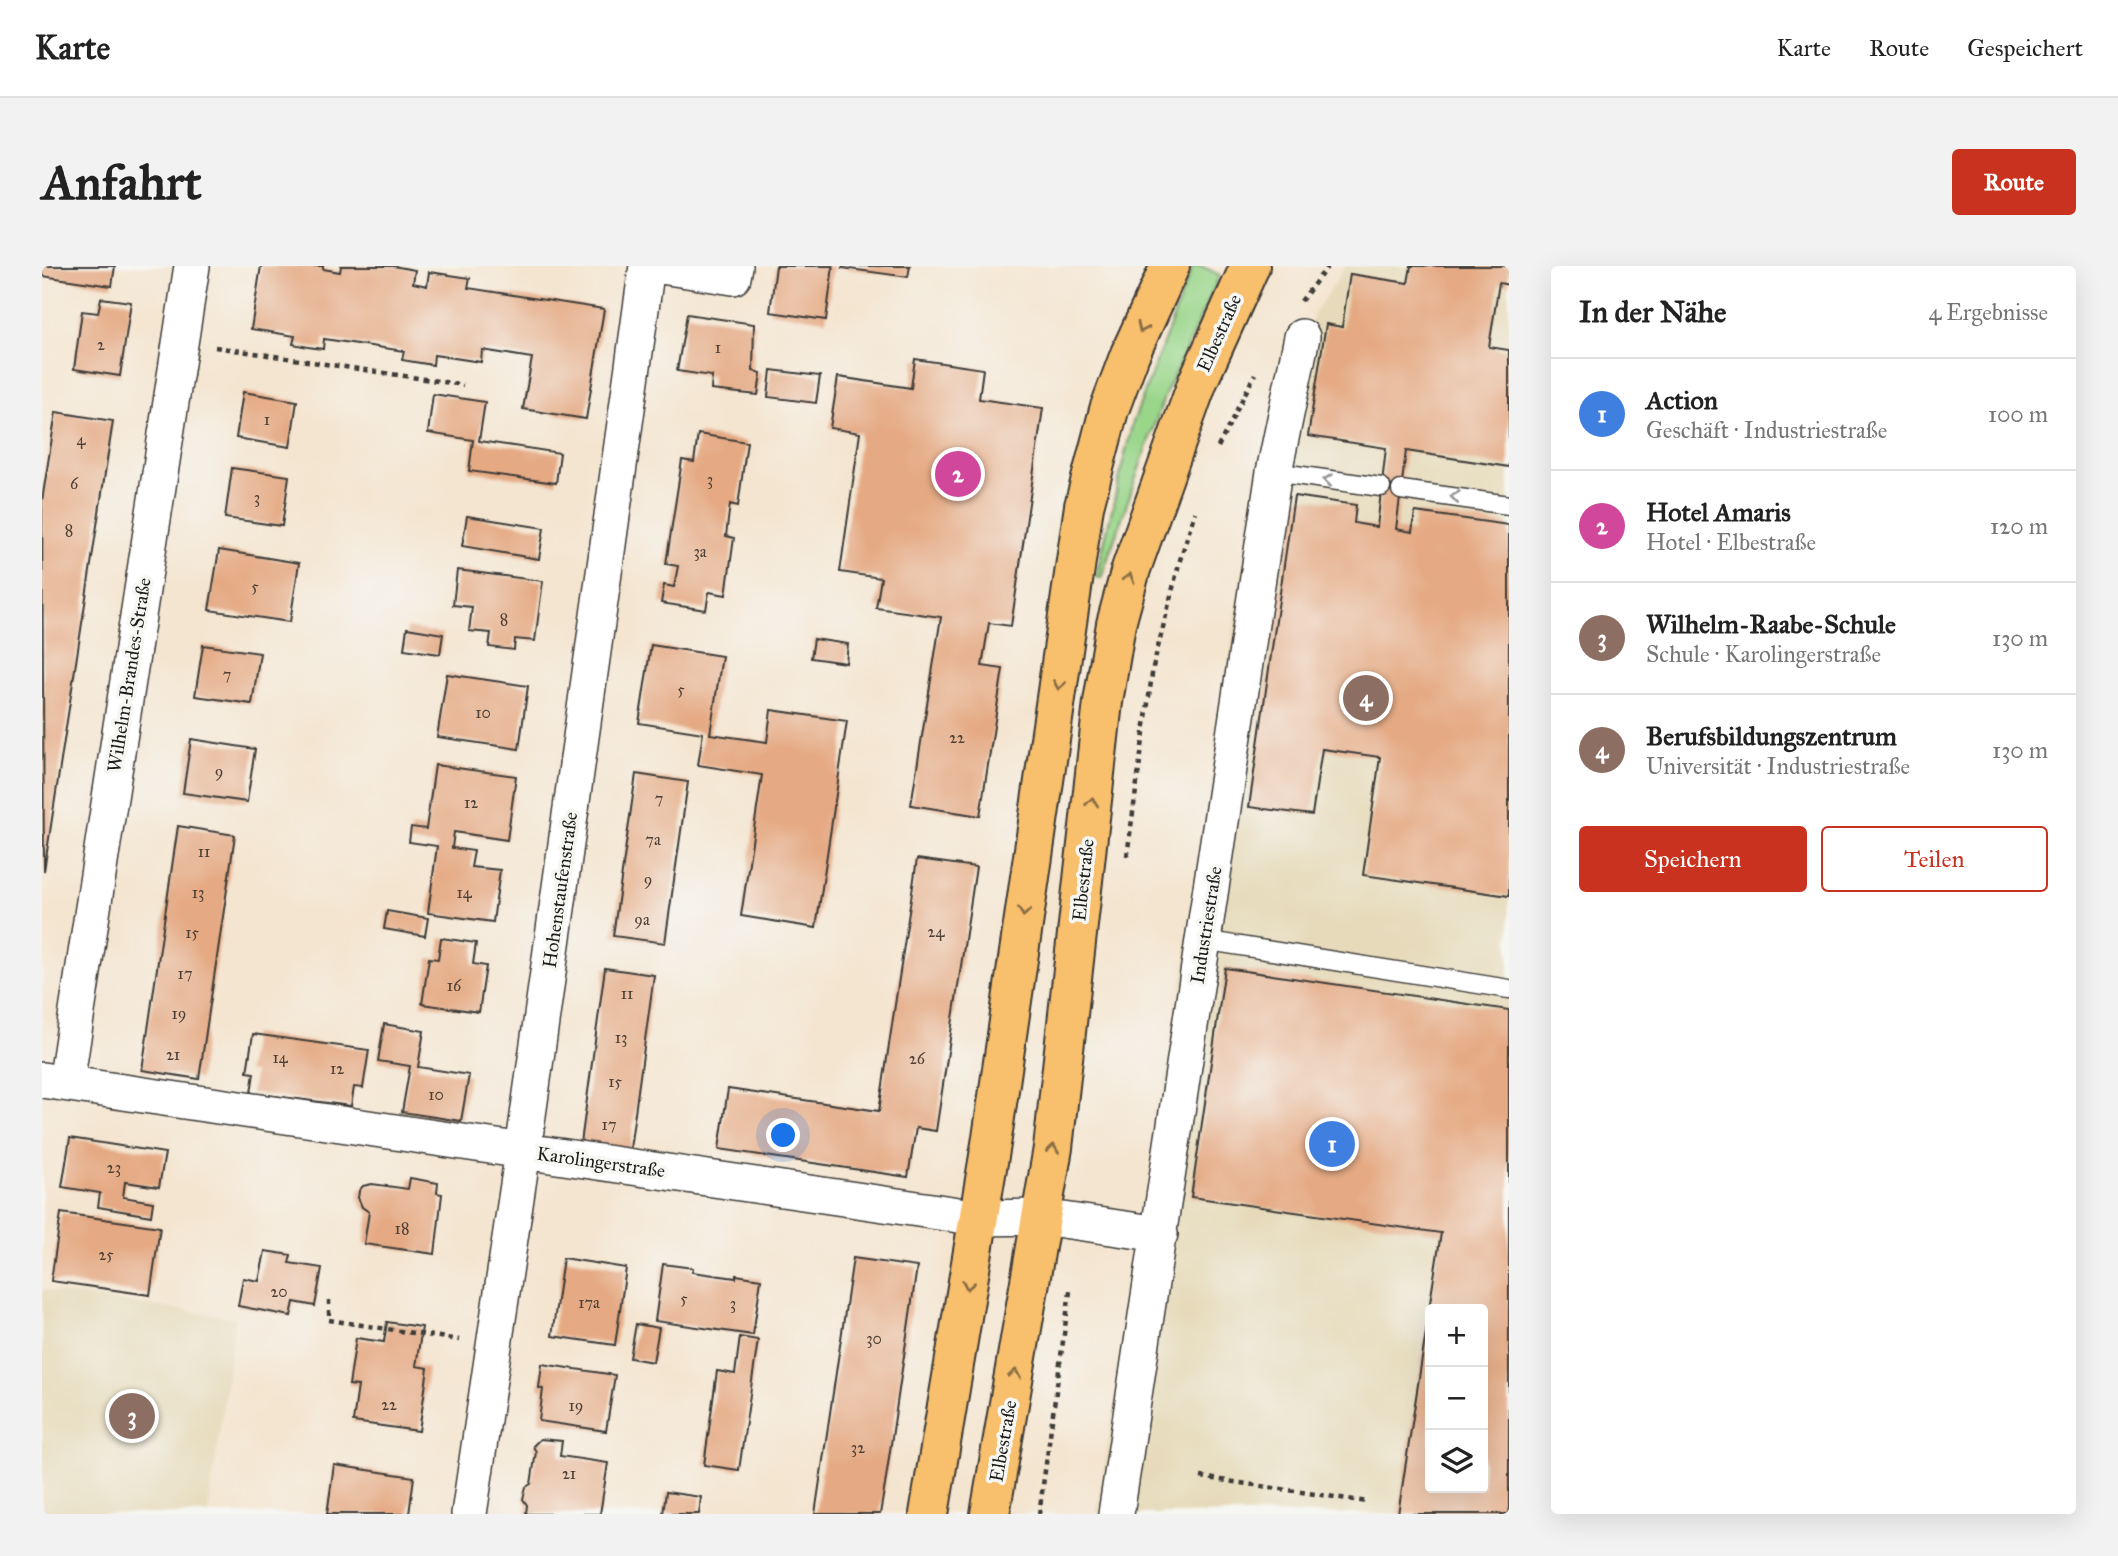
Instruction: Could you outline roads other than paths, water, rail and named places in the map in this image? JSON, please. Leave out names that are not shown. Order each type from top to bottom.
[{"type":"main road","points":[[929,1514],[979,1217],[1070,618],[1084,506],[1109,410],[1130,354],[1170,266]]},
{"type":"main road","name":"Elbestraße","points":[[990,1514],[1053,1148],[1102,702],[1116,625],[1131,569],[1198,381],[1250,266]]},
{"type":"street","name":"Wilhelm-Brandes-Straße","points":[[54,1082],[192,266]]},
{"type":"street","name":"Hohenstaufenstraße","points":[[468,1514],[523,1151],[647,266]]},
{"type":"street","points":[[660,266],[733,277],[735,266]]},
{"type":"street","name":"Industriestraße","points":[[1116,1514],[1274,472],[1302,337]]},
{"type":"street","name":"Karolingerstraße","points":[[54,1082],[979,1217],[1042,1217],[1160,1234]]},
{"type":"lane","points":[[1274,472],[1381,487]]},
{"type":"lane","points":[[1401,490],[1509,505]]},
{"type":"lane","points":[[1203,940],[1509,989]]},
{"type":"place","name":"Hotel Amaris","points":[[958,474]]},
{"type":"place","name":"Berufsbildungszentrum","points":[[1366,698]]},
{"type":"place","name":"Action","points":[[1332,1144]]},
{"type":"place","name":"Wilhelm-Raabe-Schule","points":[[132,1416]]}]
